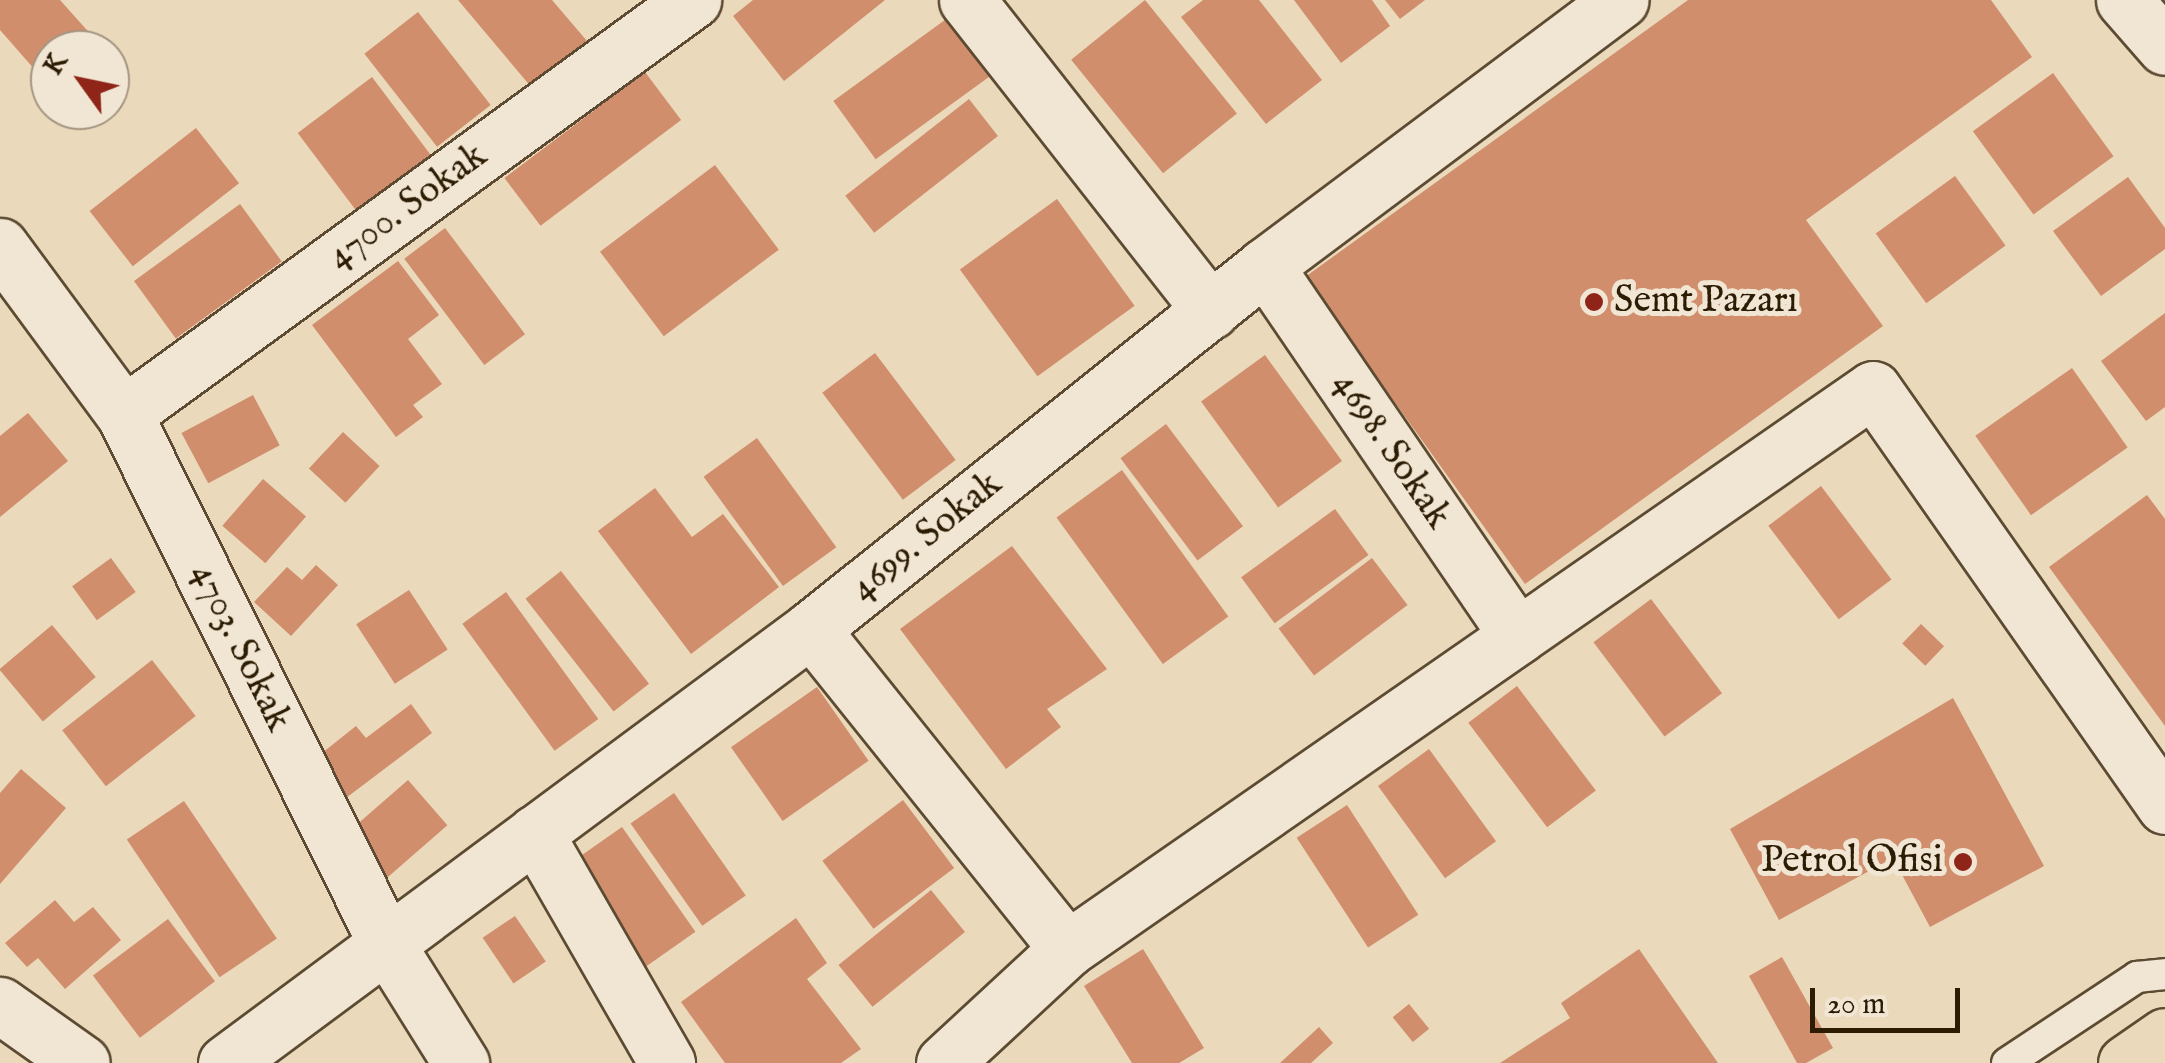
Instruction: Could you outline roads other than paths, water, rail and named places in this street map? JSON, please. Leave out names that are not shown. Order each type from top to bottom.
[{"type":"main road","points":[[2126,1063],[2165,1036]]},
{"type":"street","name":"4700. Sokak","points":[[124,414],[693,0]]},
{"type":"street","points":[[967,0],[1211,311]]},
{"type":"street","name":"4699. Sokak","points":[[226,1063],[812,629],[1265,266],[1621,0]]},
{"type":"street","name":"4703. Sokak","points":[[0,246],[124,414],[386,943],[461,1063]]},
{"type":"street","name":"4698. Sokak","points":[[1265,266],[1517,636]]},
{"type":"street","points":[[944,1063],[1066,949],[1873,389],[2165,806]]},
{"type":"street","points":[[812,629],[1066,949]]},
{"type":"street","points":[[535,833],[667,1063]]},
{"type":"street","points":[[0,1005],[82,1063]]},
{"type":"lane","points":[[2007,1063],[2137,977],[2165,974]]},
{"type":"place","name":"Semt Pazarı","points":[[1594,302]]},
{"type":"place","name":"Petrol Ofisi","points":[[1963,862]]}]
